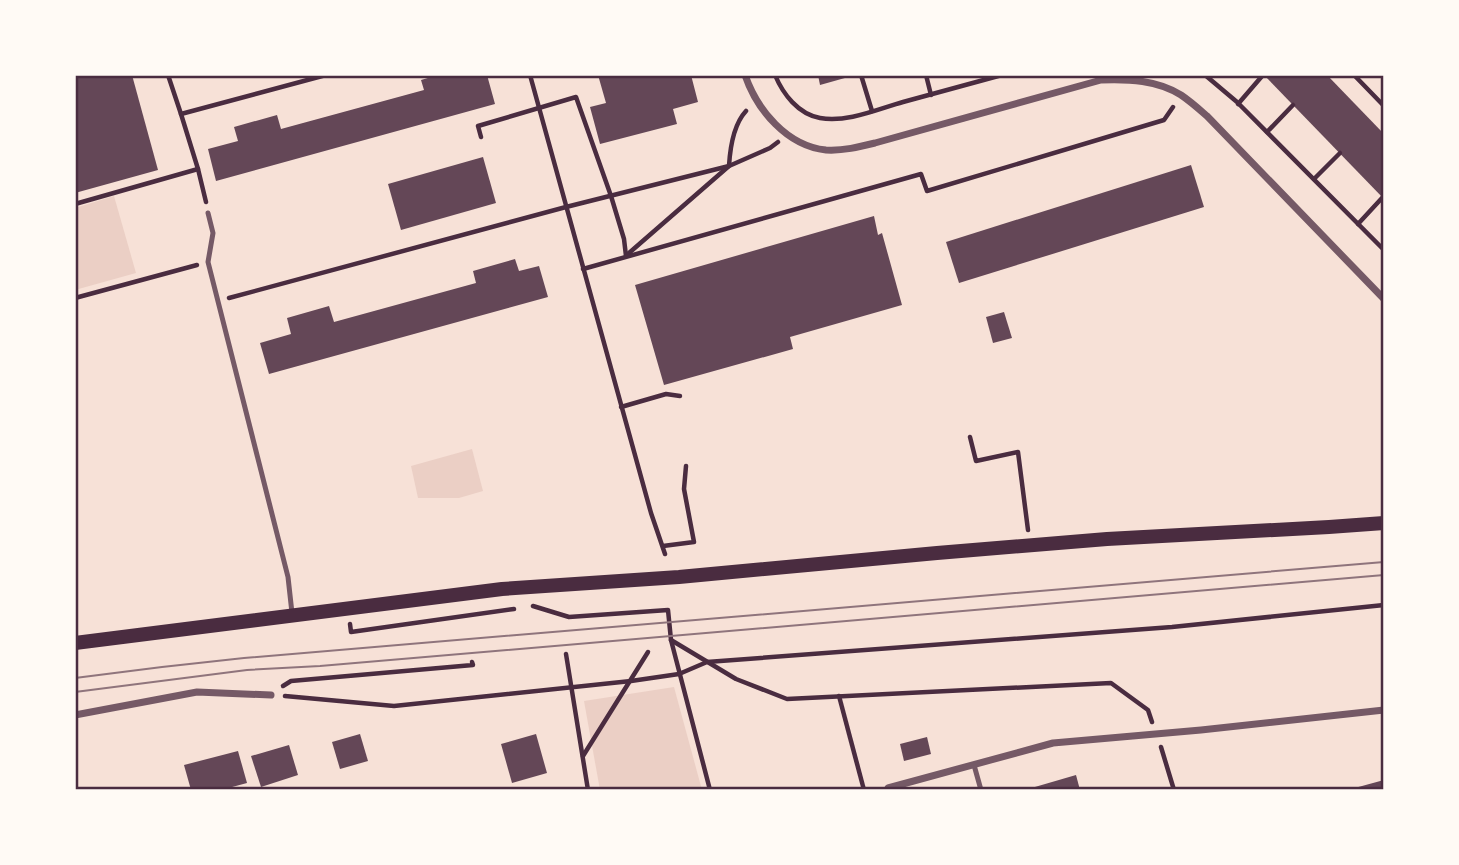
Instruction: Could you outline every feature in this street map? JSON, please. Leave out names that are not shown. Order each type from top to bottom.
[{"type":"main road","points":[[75,643],[502,589],[706,575],[1107,539],[1384,523]]},
{"type":"street","points":[[745,75],[757,101],[778,127],[796,140],[816,148],[842,150],[1101,80],[1129,79],[1158,84],[1181,95],[1207,116],[1384,299]]},
{"type":"street","points":[[75,715],[197,692],[271,695]]},
{"type":"street","points":[[888,789],[1053,743],[1384,710]]},
{"type":"lane","points":[[208,213],[213,233],[208,262],[288,577],[293,616]]},
{"type":"lane","points":[[974,765],[981,790]]},
{"type":"path","points":[[168,75],[198,169],[208,213]]},
{"type":"path","points":[[181,114],[326,75]]},
{"type":"path","points":[[530,75],[621,407],[665,554]]},
{"type":"path","points":[[775,75],[783,91],[802,111],[817,118],[832,119],[872,111],[1002,75]]},
{"type":"path","points":[[861,75],[872,111]]},
{"type":"path","points":[[926,75],[931,94]]},
{"type":"path","points":[[1238,104],[1263,75]]},
{"type":"path","points":[[1354,75],[1382,102]]},
{"type":"path","points":[[1206,76],[1267,132],[1384,250]]},
{"type":"path","points":[[583,269],[921,174],[927,191],[1164,120],[1181,95]]},
{"type":"path","points":[[481,137],[478,126],[576,97],[611,196],[624,239],[626,256]]},
{"type":"path","points":[[626,256],[729,166],[730,151],[741,117],[757,101]]},
{"type":"path","points":[[1267,132],[1293,105]]},
{"type":"path","points":[[218,301],[729,166],[770,148]]},
{"type":"path","points":[[1314,179],[1340,153]]},
{"type":"path","points":[[75,204],[198,169]]},
{"type":"path","points":[[1358,224],[1382,198]]},
{"type":"path","points":[[75,298],[208,262]]},
{"type":"path","points":[[621,407],[666,394],[680,396]]},
{"type":"path","points":[[970,437],[976,461],[1018,452],[1030,545]]},
{"type":"path","points":[[663,546],[694,542],[684,489],[686,466]]},
{"type":"path","points":[[271,695],[394,706],[631,681],[679,674],[706,662],[1172,627],[1384,605]]},
{"type":"path","points":[[349,609],[351,632],[534,606],[569,617],[668,610],[671,640],[710,790]]},
{"type":"path","points":[[671,640],[736,679],[786,699],[1111,682],[1148,710],[1174,790]]},
{"type":"path","points":[[583,757],[648,652]]},
{"type":"path","points":[[566,654],[588,790]]},
{"type":"path","points":[[271,695],[291,681],[472,665],[472,662]]},
{"type":"path","points":[[839,696],[864,790]]},
{"type":"shaded area","points":[[114,196],[136,273],[75,290],[75,208]]},
{"type":"shaded area","points":[[472,449],[483,491],[459,498],[418,498],[411,466]]},
{"type":"shaded area","points":[[674,687],[702,790],[600,790],[584,701]]},
{"type":"building","points":[[75,75],[132,75],[158,170],[75,193]]},
{"type":"building","points":[[438,75],[465,75],[466,78],[487,75],[495,104],[216,181],[208,149],[238,141],[234,127],[277,115],[281,129],[424,90],[421,80]]},
{"type":"building","points":[[598,75],[691,75],[698,102],[673,109],[677,124],[600,144],[590,107],[606,103]]},
{"type":"building","points":[[818,75],[852,75],[852,76],[820,85]]},
{"type":"building","points":[[1264,75],[1327,75],[1384,134],[1384,199]]},
{"type":"building","points":[[483,157],[496,203],[401,230],[388,184]]},
{"type":"building","points":[[1191,165],[1204,207],[959,283],[946,242]]},
{"type":"building","points":[[874,216],[878,235],[882,233],[902,305],[790,337],[793,349],[664,385],[635,285]]},
{"type":"building","points":[[515,259],[519,271],[539,266],[548,297],[269,374],[260,343],[291,334],[287,318],[329,306],[334,322],[476,283],[473,271]]},
{"type":"building","points":[[1004,312],[1012,338],[993,343],[986,317]]},
{"type":"building","points":[[360,734],[368,761],[340,769],[332,742]]},
{"type":"building","points":[[536,734],[547,773],[512,783],[501,744]]},
{"type":"building","points":[[927,737],[931,754],[904,761],[900,744]]},
{"type":"building","points":[[289,745],[298,775],[261,787],[251,756]]},
{"type":"building","points":[[238,751],[247,783],[221,790],[191,790],[184,765]]},
{"type":"building","points":[[1076,775],[1080,790],[1028,790],[1028,789]]},
{"type":"building","points":[[1384,780],[1384,790],[1351,790],[1351,789]]},
{"type":"tram line","points":[[75,678],[244,658],[1384,562]]},
{"type":"tram line","points":[[75,692],[247,670],[1384,575]]}]
